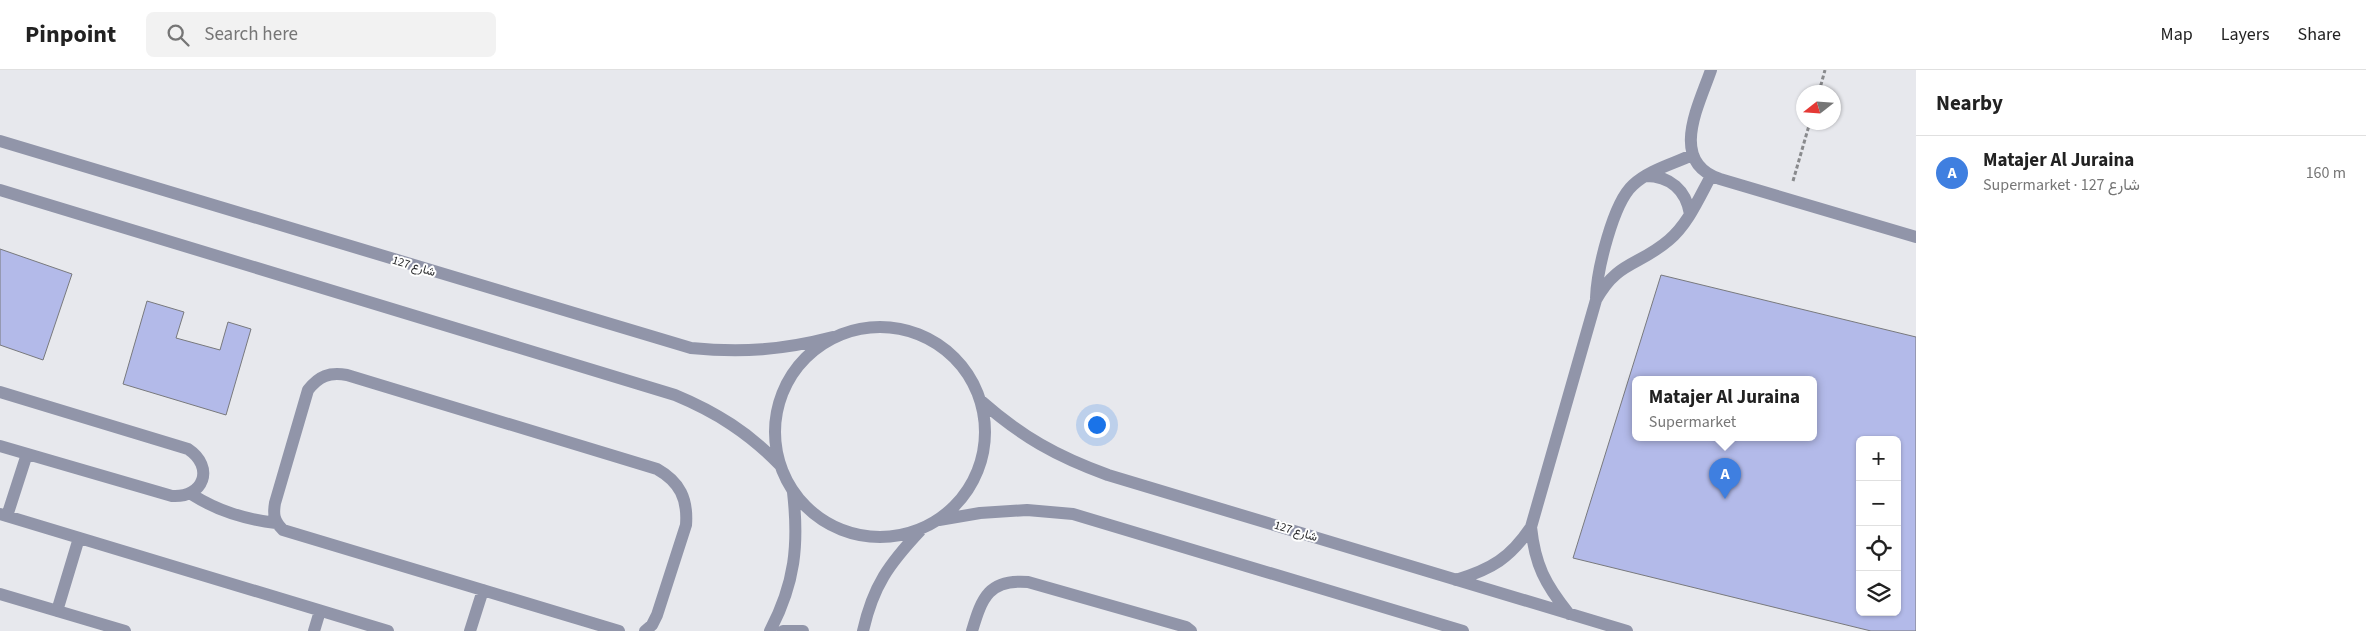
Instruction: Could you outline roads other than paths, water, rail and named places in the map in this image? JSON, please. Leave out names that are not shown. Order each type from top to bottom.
[{"type":"street","points":[[1711,70],[1692,128],[1690,142],[1692,155],[1697,164],[1711,176],[1916,237]]},
{"type":"street","name":"شارع 127","points":[[0,141],[691,348],[727,352],[762,351],[798,346],[833,337]]},
{"type":"street","points":[[1456,580],[1479,573],[1500,562],[1518,547],[1531,527],[1596,300],[1598,277],[1616,209],[1623,196],[1644,176],[1692,155]]},
{"type":"street","points":[[1644,176],[1656,176],[1676,185],[1685,198],[1690,214]]},
{"type":"street","points":[[1596,300],[1610,278],[1620,269],[1660,248],[1676,233],[1690,214],[1711,176]]},
{"type":"street","points":[[0,190],[675,395],[705,407],[732,423],[758,442],[780,465]]},
{"type":"street","points":[[939,520],[964,496],[980,466],[985,433],[980,400],[967,372],[947,350],[921,335],[892,327],[862,328],[833,337],[808,354],[790,378],[778,405],[775,436],[780,465],[793,492],[809,510],[828,524],[850,533],[874,537],[890,536],[921,529],[939,520],[980,512],[1027,510],[1073,514],[1463,631]]},
{"type":"street","points":[[619,631],[283,530],[276,523],[273,513],[275,503],[308,390],[315,381],[324,375],[336,373],[355,378],[656,469],[668,476],[678,486],[685,498],[687,511],[686,525],[657,615],[652,625],[645,631]]},
{"type":"street","points":[[0,392],[188,449],[197,455],[203,465],[203,476],[199,487],[191,494],[182,497],[172,496],[0,446]]},
{"type":"street","name":"شارع 127","points":[[980,400],[1027,437],[1079,464],[1627,631]]},
{"type":"street","points":[[28,454],[4,515],[388,631]]},
{"type":"street","points":[[770,631],[782,608],[791,579],[796,550],[797,521],[793,492]]},
{"type":"street","points":[[191,494],[210,506],[232,514],[276,523]]},
{"type":"street","points":[[1531,527],[1534,551],[1541,573],[1553,594],[1569,614]]},
{"type":"street","points":[[863,631],[872,597],[888,566],[921,529]]},
{"type":"street","points":[[57,611],[79,538]]},
{"type":"street","points":[[972,631],[984,597],[992,589],[1004,583],[1016,581],[1028,582],[1186,627],[1192,631]]},
{"type":"street","points":[[470,631],[483,590]]},
{"type":"street","points":[[0,594],[124,631]]},
{"type":"street","points":[[314,631],[320,611]]},
{"type":"street","points":[[783,631],[803,631]]},
{"type":"place","name":"Matajer Al Juraina","points":[[1725,499]]}]
